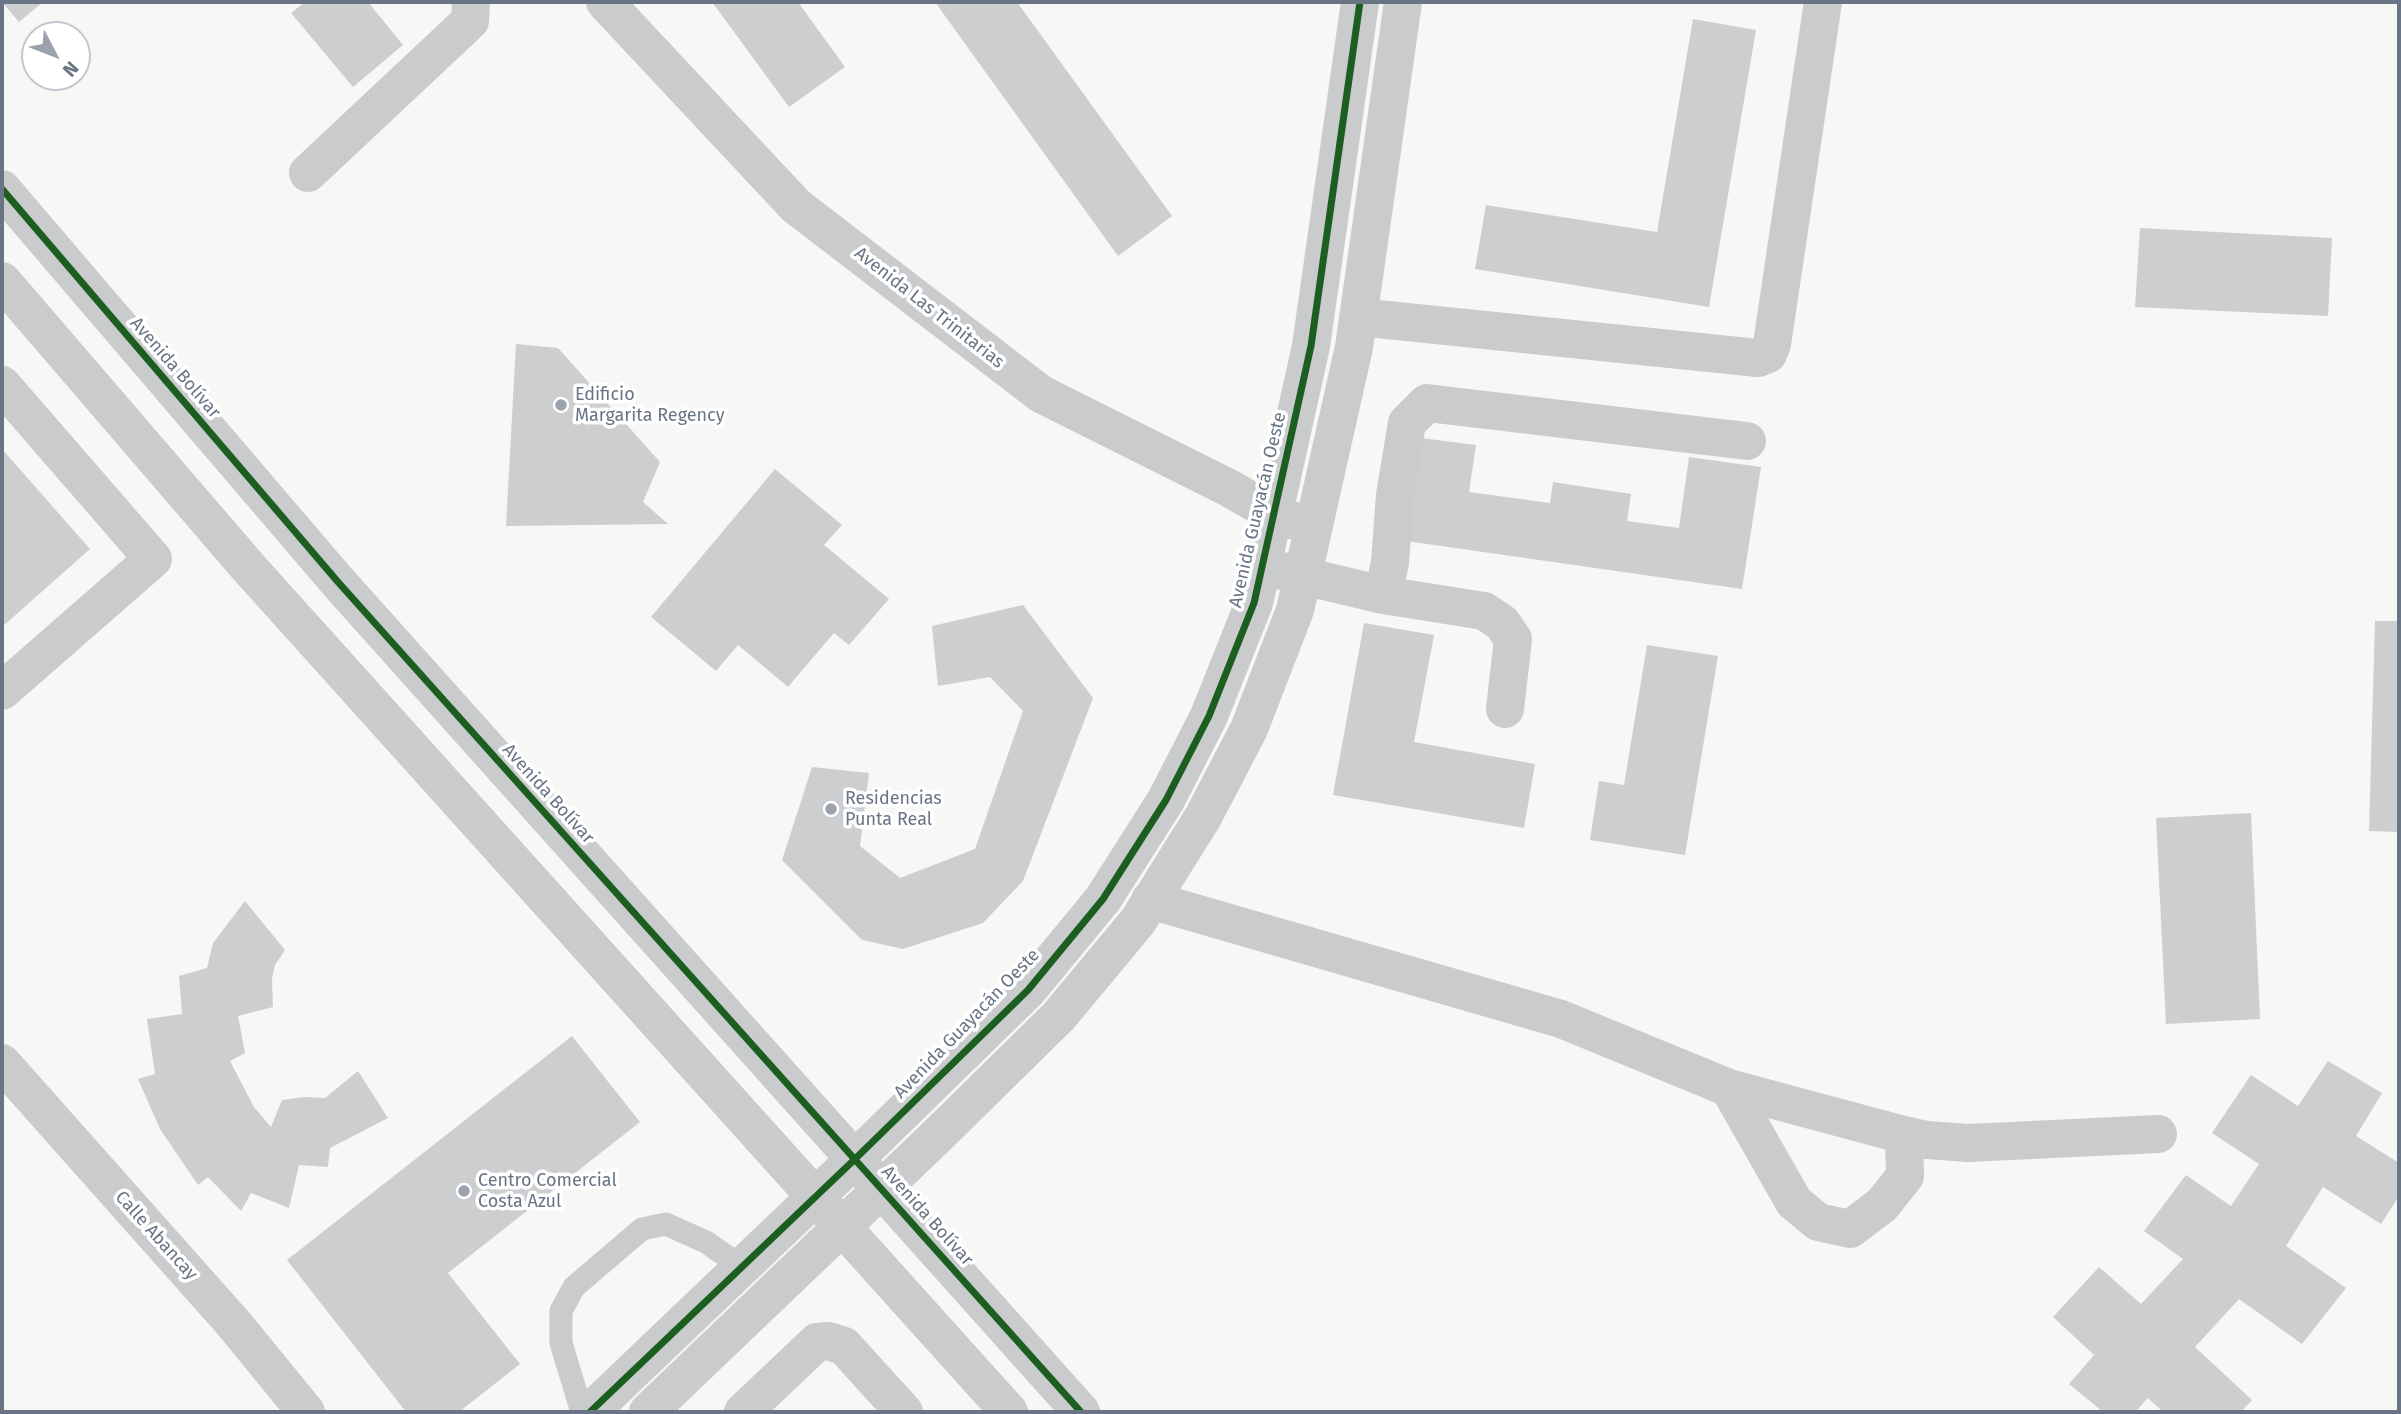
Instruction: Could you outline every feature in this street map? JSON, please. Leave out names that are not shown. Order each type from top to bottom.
[{"type":"street","points":[[308,173],[470,21],[471,2]]},
{"type":"street","name":"Avenida Las Trinitarias","points":[[605,2],[796,206],[1041,394],[1229,488],[1276,515],[1315,528]]},
{"type":"street","name":"Avenida Guayacán Oeste","points":[[590,1412],[855,1160],[1028,990],[1103,899],[1167,800],[1209,716],[1254,603],[1276,515],[1311,346],[1360,2]]},
{"type":"street","points":[[648,1412],[1059,1016],[1138,921],[1203,817],[1249,729],[1295,610],[1304,576],[1354,347],[1403,2]]},
{"type":"street","points":[[1358,317],[1758,358],[1768,354],[1772,344],[1823,2]]},
{"type":"street","name":"Avenida Bolívar","points":[[2,189],[338,582],[1081,1412]]},
{"type":"street","points":[[2,281],[249,568],[1009,1412]]},
{"type":"street","points":[[2,385],[153,559],[2,691]]},
{"type":"street","points":[[1382,595],[1390,563],[1395,495],[1408,423],[1427,403],[1747,441]]},
{"type":"street","points":[[1263,566],[1382,595],[1484,611],[1502,623],[1513,639],[1505,709]]},
{"type":"street","points":[[1150,900],[1561,1019],[1729,1088],[1904,1135],[1927,1140],[1968,1143],[2158,1134]]},
{"type":"street","name":"Calle Abancay","points":[[2,1063],[234,1324],[306,1412]]},
{"type":"street","points":[[1729,1088],[1794,1202],[1818,1222],[1850,1229],[1882,1205],[1905,1176],[1904,1135]]},
{"type":"street","points":[[743,1412],[817,1342],[844,1346],[904,1412]]},
{"type":"lane","points":[[582,1412],[561,1343],[561,1311],[574,1287],[642,1229],[666,1224],[706,1242],[742,1267]]},
{"type":"building","points":[[2,2],[43,2],[19,22]]},
{"type":"building","points":[[305,2],[368,2],[403,45],[353,87],[291,13]]},
{"type":"building","points":[[712,2],[798,2],[845,67],[789,107]]},
{"type":"building","points":[[935,2],[1017,2],[1172,216],[1118,256]]},
{"type":"building","points":[[1693,19],[1756,30],[1709,307],[1475,269],[1486,205],[1657,232]]},
{"type":"building","points":[[2140,228],[2332,238],[2328,316],[2135,307]]},
{"type":"building","name":"Edificio Margarita Regency","points":[[516,344],[558,348],[660,462],[643,502],[668,524],[506,526]]},
{"type":"building","points":[[1421,438],[1476,445],[1469,492],[1550,503],[1553,482],[1631,494],[1627,521],[1679,528],[1689,457],[1761,467],[1742,589],[1406,541]]},
{"type":"building","points":[[2,449],[90,549],[2,627]]},
{"type":"building","points":[[775,469],[842,525],[824,545],[889,599],[849,645],[834,633],[788,687],[738,645],[716,671],[651,617]]},
{"type":"building","name":"Residencias Punta Real","points":[[1023,605],[1093,698],[1023,881],[983,923],[903,949],[862,940],[782,860],[812,767],[869,773],[860,846],[900,878],[975,849],[1023,711],[990,677],[938,686],[932,626]]},
{"type":"building","points":[[2375,621],[2399,621],[2399,832],[2369,831]]},
{"type":"building","points":[[1364,623],[1434,635],[1414,742],[1535,764],[1524,828],[1333,795]]},
{"type":"building","points":[[1647,645],[1718,656],[1685,855],[1590,840],[1599,781],[1624,785]]},
{"type":"building","points":[[2251,813],[2260,1019],[2166,1024],[2156,818]]},
{"type":"building","points":[[245,901],[285,950],[275,965],[272,979],[273,1007],[238,1016],[245,1053],[230,1061],[254,1107],[271,1127],[282,1100],[325,1098],[358,1071],[388,1118],[330,1148],[328,1167],[299,1165],[289,1208],[251,1193],[241,1211],[208,1177],[198,1185],[160,1129],[138,1079],[155,1074],[147,1019],[182,1014],[179,976],[207,968],[213,943]]},
{"type":"building","name":"Centro Comercial Costa Azul","points":[[572,1036],[640,1122],[448,1273],[520,1364],[459,1412],[406,1412],[287,1260]]},
{"type":"building","points":[[2328,1061],[2382,1093],[2356,1136],[2399,1163],[2399,1196],[2381,1224],[2323,1187],[2286,1246],[2346,1288],[2302,1344],[2239,1299],[2195,1347],[2252,1400],[2241,1412],[2163,1412],[2148,1398],[2135,1412],[2103,1412],[2069,1384],[2094,1355],[2053,1317],[2099,1267],[2141,1304],[2183,1259],[2144,1231],[2186,1175],[2231,1206],[2259,1164],[2212,1133],[2251,1075],[2298,1106]]},
{"type":"cycle path","points":[[590,1412],[1028,990],[1103,899],[1166,800],[1209,716],[1254,603],[1311,346],[1360,2]]},
{"type":"cycle path","points":[[2,189],[338,582],[1081,1412]]},
{"type":"place","name":"Edificio Margarita Regency","points":[[561,405]]},
{"type":"place","name":"Residencias Punta Real","points":[[831,809]]},
{"type":"place","name":"Centro Comercial Costa Azul","points":[[464,1191]]}]
